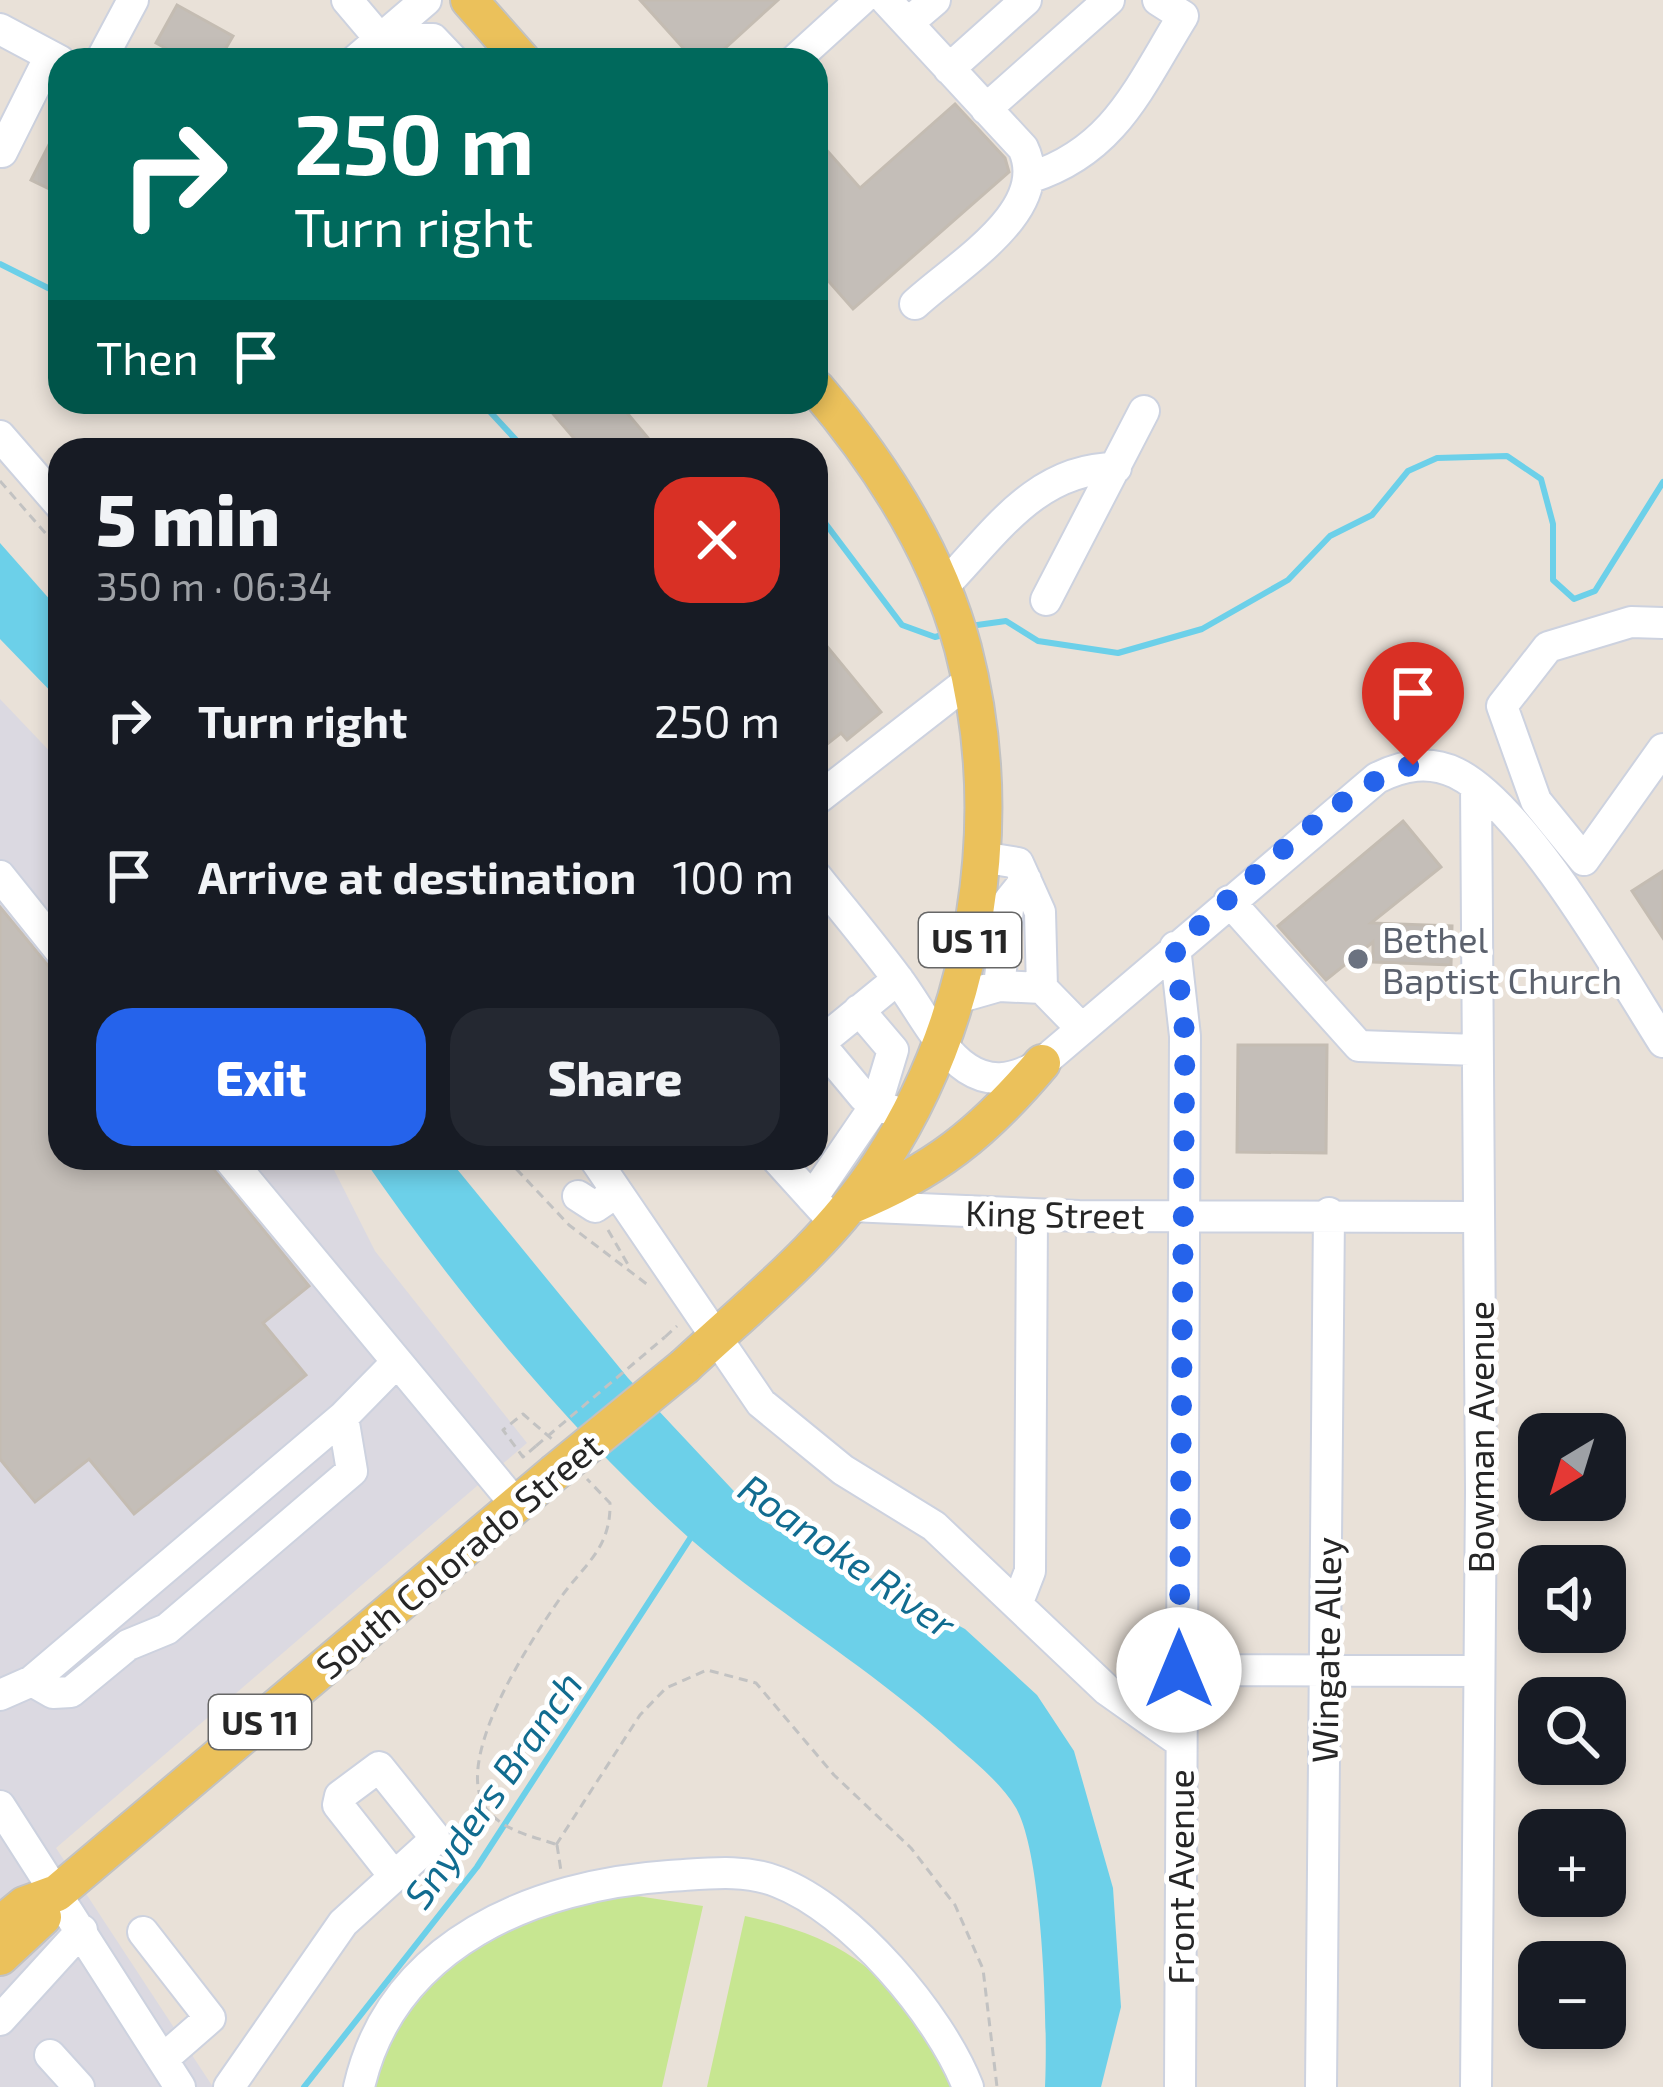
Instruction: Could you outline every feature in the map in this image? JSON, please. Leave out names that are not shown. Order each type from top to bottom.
[{"type":"main road","points":[[469,0],[507,48]]},
{"type":"main road","name":"US 11","points":[[828,404],[888,484],[957,633],[981,759],[981,857],[957,998],[941,1047],[892,1110],[832,1209]]},
{"type":"main road","points":[[832,1209],[912,1181],[998,1115],[1042,1063]]},
{"type":"main road","name":"South Colorado Street","points":[[0,1957],[39,1924],[57,1893],[517,1506],[558,1460],[675,1352],[713,1340],[778,1283],[832,1209]]},
{"type":"main road","name":"South Colorado Street","points":[[0,1925],[24,1905],[57,1893]]},
{"type":"street","points":[[107,48],[133,0]]},
{"type":"street","points":[[347,0],[387,48]]},
{"type":"street","points":[[390,48],[426,0]]},
{"type":"street","points":[[808,48],[861,0]]},
{"type":"street","points":[[886,0],[1024,148],[1032,177],[1019,211],[915,304]]},
{"type":"street","points":[[908,23],[935,0]]},
{"type":"street","points":[[949,69],[1026,0]]},
{"type":"street","points":[[986,109],[1109,0]]},
{"type":"street","points":[[1032,177],[1074,164],[1117,122],[1183,16],[1158,0]]},
{"type":"street","points":[[0,28],[48,54]]},
{"type":"street","points":[[395,48],[433,39],[442,48]]},
{"type":"street","points":[[2,152],[48,70]]},
{"type":"street","points":[[1046,600],[1144,411]]},
{"type":"street","points":[[0,436],[48,488]]},
{"type":"street","points":[[828,786],[957,633],[1038,490],[1083,471],[1116,468]]},
{"type":"street","points":[[1663,623],[1631,622],[1548,646],[1502,706],[1536,801],[1584,860],[1663,749]]},
{"type":"street","points":[[828,900],[898,979],[941,1047],[984,1077],[1014,1077],[1042,1063],[1336,808],[1394,770],[1440,767],[1476,786],[1502,810],[1659,1026]]},
{"type":"street","name":"Bowman Avenue","points":[[1476,786],[1476,2087]]},
{"type":"street","points":[[1502,810],[1536,801]]},
{"type":"street","points":[[981,857],[1018,863],[1040,912],[1042,988],[1082,1029]]},
{"type":"street","points":[[0,876],[48,936]]},
{"type":"street","points":[[999,986],[1009,901],[1026,880]]},
{"type":"street","points":[[1229,901],[1359,1046],[1477,1050]]},
{"type":"street","name":"Front Avenue","points":[[1175,947],[1185,1036],[1180,2087]]},
{"type":"street","points":[[828,1036],[898,979]]},
{"type":"street","points":[[957,998],[999,986],[1042,988]]},
{"type":"street","points":[[828,1056],[864,1096],[892,1110],[892,1051],[859,1010]]},
{"type":"street","points":[[238,1170],[517,1506]]},
{"type":"street","points":[[789,1170],[832,1209]]},
{"type":"street","points":[[603,1181],[761,1403],[804,1442],[934,1526],[1108,1690],[1179,1741]]},
{"type":"street","name":"King Street","points":[[832,1209],[1477,1217]]},
{"type":"street","name":"Wingate Alley","points":[[1321,2087],[1329,1213]]},
{"type":"street","points":[[1018,1602],[1030,1571],[1032,1214]]},
{"type":"street","points":[[0,1695],[32,1681],[343,1417],[395,1364]]},
{"type":"street","points":[[32,1681],[53,1693],[70,1692],[128,1645],[167,1630],[352,1471],[343,1417]]},
{"type":"street","points":[[1179,1670],[1479,1671]]},
{"type":"street","points":[[0,1806],[180,2087]]},
{"type":"street","points":[[359,2087],[370,2048],[400,1997],[445,1953],[495,1918],[566,1891],[724,1873],[776,1881],[848,1928],[933,2023],[968,2087]]},
{"type":"street","points":[[230,2087],[343,1923],[394,1876]]},
{"type":"street","points":[[0,2020],[82,1930]]},
{"type":"street","points":[[143,1932],[210,2018],[163,2059]]},
{"type":"street","points":[[137,2015],[182,1982]]},
{"type":"street","points":[[50,2055],[79,2087]]},
{"type":"path","points":[[0,481],[48,536]]},
{"type":"path","points":[[517,1170],[569,1226],[648,1285]]},
{"type":"path","points":[[603,1181],[632,1273]]},
{"type":"path","points":[[678,1324],[675,1352],[558,1460],[523,1457],[503,1430],[523,1414],[558,1460],[610,1503],[610,1528],[595,1560],[562,1596],[492,1715],[476,1764],[476,1790],[500,1821],[556,1845],[640,1714],[666,1688],[707,1670],[740,1674],[767,1692],[834,1775],[923,1862],[955,1905],[983,1969],[997,2087]]},
{"type":"shaded area","points":[[0,699],[48,749],[48,1170],[334,1170],[375,1251],[527,1443],[56,1848],[213,2087],[0,2087]]},
{"type":"green space","points":[[624,1894],[703,1906],[662,2087],[368,2087],[412,1997],[511,1919]]},
{"type":"green space","points":[[745,1916],[820,1939],[873,1973],[915,2021],[956,2087],[707,2087]]},
{"type":"water","points":[[0,543],[48,597],[48,689],[0,639]]},
{"type":"water","points":[[372,1170],[458,1170],[628,1378],[760,1519],[965,1629],[1037,1695],[1074,1751],[1113,1888],[1121,2007],[1101,2087],[1045,2087],[1038,1902],[1025,1831],[1003,1790],[921,1715],[688,1537],[556,1404],[436,1259]]},
{"type":"building","points":[[640,0],[778,0],[725,48],[683,48]]},
{"type":"building","points":[[177,5],[233,36],[226,48],[165,48],[156,43]]},
{"type":"building","points":[[955,104],[1005,158],[1009,172],[853,309],[828,281],[828,152],[860,188]]},
{"type":"building","points":[[48,147],[48,188],[31,180]]},
{"type":"building","points":[[553,414],[628,414],[648,438],[574,438]]},
{"type":"building","points":[[828,648],[881,712],[847,740],[841,733],[828,743]]},
{"type":"building","points":[[1403,821],[1441,867],[1371,923],[1452,926],[1451,965],[1373,962],[1373,942],[1326,980],[1278,926]]},
{"type":"building","points":[[1663,871],[1663,938],[1632,891]]},
{"type":"building","points":[[0,907],[48,965],[48,1170],[215,1170],[309,1286],[263,1323],[306,1375],[134,1514],[89,1459],[35,1502],[0,1459]]},
{"type":"building","points":[[1238,1045],[1327,1045],[1326,1153],[1237,1152]]},
{"type":"waterway","points":[[0,264],[48,288]]},
{"type":"waterway","points":[[492,414],[514,438]]},
{"type":"waterway","points":[[970,626],[1006,621],[1038,641],[1118,653],[1202,629],[1288,580],[1330,536],[1372,515],[1408,471],[1437,458],[1507,456],[1541,479],[1553,524],[1553,580],[1574,599],[1595,591],[1663,482]]},
{"type":"waterway","points":[[828,527],[902,625],[935,637],[946,634]]},
{"type":"waterway","name":"Snyders Branch","points":[[304,2087],[477,1867],[693,1534]]},
{"type":"place","name":"Bethel Baptist Church","points":[[1358,959]]},
{"type":"route","points":[[1179,1670],[1185,1036],[1175,947],[1336,808],[1377,778],[1413,765]]},
{"type":"water label","name":"Roanoke River","points":[[848,1555]]}]
